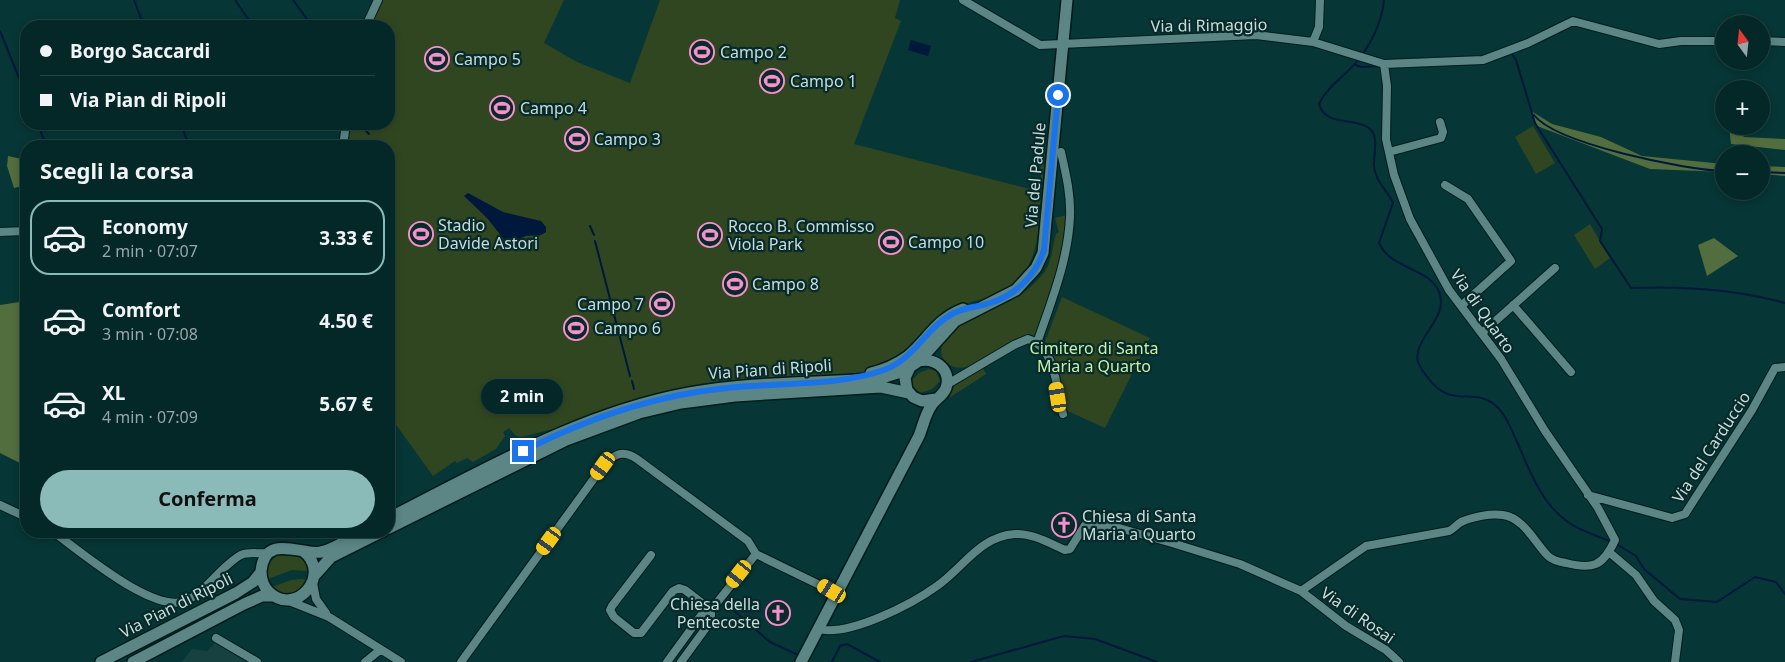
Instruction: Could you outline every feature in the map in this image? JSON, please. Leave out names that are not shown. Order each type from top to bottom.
[{"type":"main road","name":"Via del Padule","points":[[907,370],[919,360],[938,337],[955,321],[1012,293],[1021,286],[1036,268],[1044,250],[1067,0]]},
{"type":"main road","name":"Via Pian di Ripoli","points":[[851,379],[885,370],[900,362],[914,350],[937,324],[950,315],[966,308],[989,304]]},
{"type":"main road","points":[[922,424],[936,399],[944,392],[946,385],[938,337]]},
{"type":"main road","points":[[919,360],[929,360],[942,367]]},
{"type":"main road","name":"Via Pian di Ripoli","points":[[395,515],[557,434],[636,404],[721,388],[886,377],[907,370]]},
{"type":"main road","points":[[907,370],[904,382],[909,393],[918,400],[936,399]]},
{"type":"main road","name":"Via Pian di Ripoli","points":[[395,525],[566,440],[639,413],[681,403],[735,396],[881,387],[909,393]]},
{"type":"main road","points":[[801,662],[920,436],[922,424],[918,400]]},
{"type":"main road","points":[[273,552],[288,547],[303,552],[324,551],[349,538]]},
{"type":"main road","name":"Via Pian di Ripoli","points":[[133,662],[262,596],[292,600],[302,596],[331,557],[369,538]]},
{"type":"main road","name":"Via Pian di Ripoli","points":[[101,662],[236,593],[253,582],[262,570],[266,559],[273,552]]},
{"type":"main road","points":[[303,552],[313,564],[314,580]]},
{"type":"main road","points":[[262,570],[264,586],[278,598]]},
{"type":"street","points":[[369,20],[378,0]]},
{"type":"street","points":[[963,0],[1036,44],[1062,45]]},
{"type":"street","points":[[1313,42],[1319,27],[1320,0]]},
{"type":"street","name":"Via di Rimaggio","points":[[1062,45],[1256,35],[1313,42],[1368,61],[1384,64],[1482,60],[1528,43],[1573,21],[1659,44],[1681,41],[1715,41]]},
{"type":"street","points":[[1770,41],[1785,42]]},
{"type":"street","name":"Via di Quarto","points":[[1384,64],[1387,86],[1385,122],[1389,152],[1394,175],[1410,219],[1449,290],[1501,359],[1524,399],[1579,477],[1614,537],[1609,552]]},
{"type":"street","points":[[1389,152],[1441,138],[1443,132],[1440,122]]},
{"type":"street","name":"Via del Padule","points":[[1038,345],[1065,259],[1070,217],[1070,198],[1062,152]]},
{"type":"street","points":[[1445,185],[1468,199],[1511,261],[1462,306]]},
{"type":"street","points":[[0,232],[20,231]]},
{"type":"street","points":[[1482,333],[1555,268]]},
{"type":"street","points":[[1513,306],[1571,372]]},
{"type":"street","points":[[946,385],[1024,340],[1038,345],[1050,360],[1063,414]]},
{"type":"street","points":[[942,367],[959,373],[978,366]]},
{"type":"street","name":"Via del Carduccio","points":[[1588,495],[1672,518],[1685,514],[1752,410],[1775,368],[1785,367]]},
{"type":"street","points":[[461,662],[603,466],[615,454],[628,453],[637,459],[741,535],[748,541],[756,554],[836,593]]},
{"type":"street","points":[[0,505],[20,514]]},
{"type":"street","points":[[818,629],[833,631],[870,621],[921,597],[938,585],[975,550],[993,540],[1014,534],[1025,534],[1065,550],[1070,549],[1085,525],[1119,528],[1240,564],[1302,591],[1366,546],[1449,532],[1459,523],[1474,518],[1503,515],[1516,521],[1530,534],[1549,557],[1580,567],[1598,564],[1609,552],[1636,575],[1654,601],[1675,620],[1679,630],[1675,662]]},
{"type":"street","points":[[62,538],[138,592],[168,604],[188,601],[238,558],[251,554],[273,552]]},
{"type":"street","points":[[251,554],[259,559],[262,570]]},
{"type":"street","points":[[652,554],[612,606],[610,610],[614,617],[634,633],[641,632],[673,591],[679,588],[685,590],[711,610]]},
{"type":"street","points":[[667,662],[702,614],[711,610],[756,554]]},
{"type":"street","points":[[314,580],[316,599],[329,617]]},
{"type":"street","name":"Via di Rosai","points":[[1302,591],[1346,626],[1386,650],[1399,662]]},
{"type":"street","points":[[278,598],[303,605],[329,617],[401,662]]},
{"type":"street","points":[[681,662],[711,622],[711,610]]},
{"type":"street","points":[[216,638],[257,662]]},
{"type":"street","points":[[365,662],[380,650]]},
{"type":"shaded area","points":[[215,643],[248,662],[182,662],[192,649],[207,651]]},
{"type":"green space","name":"Rocco B. Commisso Viola Park","points":[[382,0],[564,0],[544,43],[577,62],[630,83],[660,0],[900,0],[895,18],[901,21],[854,144],[1041,192],[1039,226],[1033,255],[1027,268],[1006,289],[942,314],[932,322],[904,354],[871,371],[653,396],[617,405],[557,428],[521,437],[516,436],[509,428],[503,432],[505,436],[496,449],[473,462],[467,458],[457,463],[455,461],[433,476],[395,423],[395,140],[347,140],[348,130],[395,130],[395,20],[373,20]]},
{"type":"green space","points":[[1531,111],[1552,124],[1601,137],[1642,156],[1715,163],[1715,172],[1650,169],[1537,126]]},
{"type":"green space","points":[[1533,126],[1555,163],[1536,174],[1515,137]]},
{"type":"green space","points":[[1051,131],[1047,183],[1043,183],[1040,172],[1041,165],[1046,142]]},
{"type":"green space","points":[[1730,135],[1785,139],[1785,150],[1770,148],[1770,145],[1731,144]]},
{"type":"green space","points":[[8,156],[20,159],[20,186],[14,188],[7,166]]},
{"type":"green space","points":[[1770,166],[1785,167],[1785,176],[1770,175]]},
{"type":"green space","points":[[1067,215],[1063,258],[1037,338],[1024,338],[1011,342],[974,364],[962,368],[952,366],[942,357],[942,346],[947,336],[967,320],[1005,304],[1037,281],[1047,268],[1056,234],[1059,232],[1055,218]]},
{"type":"green space","points":[[1590,224],[1610,258],[1595,269],[1574,235]]},
{"type":"green space","points":[[1714,238],[1738,256],[1707,276],[1698,245]]},
{"type":"green space","name":"Cimitero di Santa Maria a Quarto","points":[[1062,297],[1150,338],[1105,428],[1063,409],[1043,347]]},
{"type":"green space","points":[[20,302],[20,463],[0,453],[0,305]]},
{"type":"green space","points":[[983,368],[986,374],[949,398],[954,386]]},
{"type":"green space","points":[[929,369],[936,371],[940,381],[932,389],[920,393],[913,387],[912,380],[919,373]]},
{"type":"green space","points":[[284,552],[300,557],[305,562],[309,571],[292,570],[268,579],[267,574],[270,562]]},
{"type":"green space","points":[[291,580],[309,580],[302,589],[292,594],[282,594],[272,587]]},
{"type":"water","points":[[911,40],[931,46],[928,56],[908,50]]},
{"type":"water","points":[[468,193],[503,212],[541,221],[546,227],[546,232],[541,235],[526,236],[506,242],[487,218],[464,196]]},
{"type":"waterway","points":[[134,0],[142,20]]},
{"type":"waterway","points":[[235,0],[249,20]]},
{"type":"waterway","points":[[293,0],[308,20]]},
{"type":"waterway","points":[[1362,55],[1377,29],[1384,0]]},
{"type":"waterway","points":[[0,31],[20,80]]},
{"type":"waterway","points":[[1510,51],[1516,60],[1535,123],[1602,229],[1600,241],[1631,288],[1709,290],[1747,294],[1785,303]]},
{"type":"waterway","points":[[1359,59],[1332,86],[1319,104],[1322,111],[1328,116],[1363,125],[1372,132],[1375,141],[1375,171],[1393,203],[1379,243],[1384,252],[1400,264],[1427,278],[1439,292],[1440,311],[1420,345],[1418,353],[1420,366],[1437,388],[1445,393],[1454,396],[1478,397],[1495,405],[1508,423],[1532,476],[1551,506],[1559,515],[1573,525],[1609,541]]},
{"type":"waterway","points":[[1356,65],[1361,67],[1380,66]]},
{"type":"waterway","points":[[1534,115],[1547,126],[1568,136],[1623,154],[1681,166],[1715,170]]},
{"type":"waterway","points":[[40,130],[44,140]]},
{"type":"waterway","points":[[183,130],[187,140]]},
{"type":"waterway","points":[[365,130],[369,134]]},
{"type":"waterway","points":[[1770,172],[1785,173]]},
{"type":"waterway","points":[[590,226],[594,235]]},
{"type":"waterway","points":[[595,241],[630,376]]},
{"type":"waterway","points":[[632,381],[634,389]]},
{"type":"waterway","points":[[1618,545],[1636,556],[1644,569],[1680,599],[1717,602],[1755,577],[1776,582],[1785,594]]},
{"type":"waterway","points":[[733,610],[770,642],[798,655]]},
{"type":"waterway","points":[[971,662],[1064,636],[1095,639],[1157,662]]},
{"type":"waterway","points":[[832,662],[840,646],[847,644],[880,662]]},
{"type":"place","name":"Campo 2","points":[[702,52]]},
{"type":"place","name":"Campo 5","points":[[437,59]]},
{"type":"place","name":"Campo 1","points":[[772,81]]},
{"type":"place","name":"Campo 4","points":[[502,108]]},
{"type":"place","name":"Campo 3","points":[[577,139]]},
{"type":"place","name":"Stadio Davide Astori","points":[[421,234]]},
{"type":"place","name":"Rocco B. Commisso Viola Park","points":[[710,235]]},
{"type":"place","name":"Campo 10","points":[[891,242]]},
{"type":"place","name":"Campo 8","points":[[735,284]]},
{"type":"place","name":"Campo 7","points":[[662,304]]},
{"type":"place","name":"Campo 6","points":[[576,328]]},
{"type":"place","name":"Chiesa di Santa Maria a Quarto","points":[[1064,525]]},
{"type":"place","name":"Chiesa della Pentecoste","points":[[778,613]]},
{"type":"route","points":[[523,451],[578,424],[636,404],[657,399],[730,387],[851,379],[885,370],[914,350],[942,319],[966,308],[989,304],[1012,293],[1021,286],[1036,268],[1044,250],[1058,95]]}]
